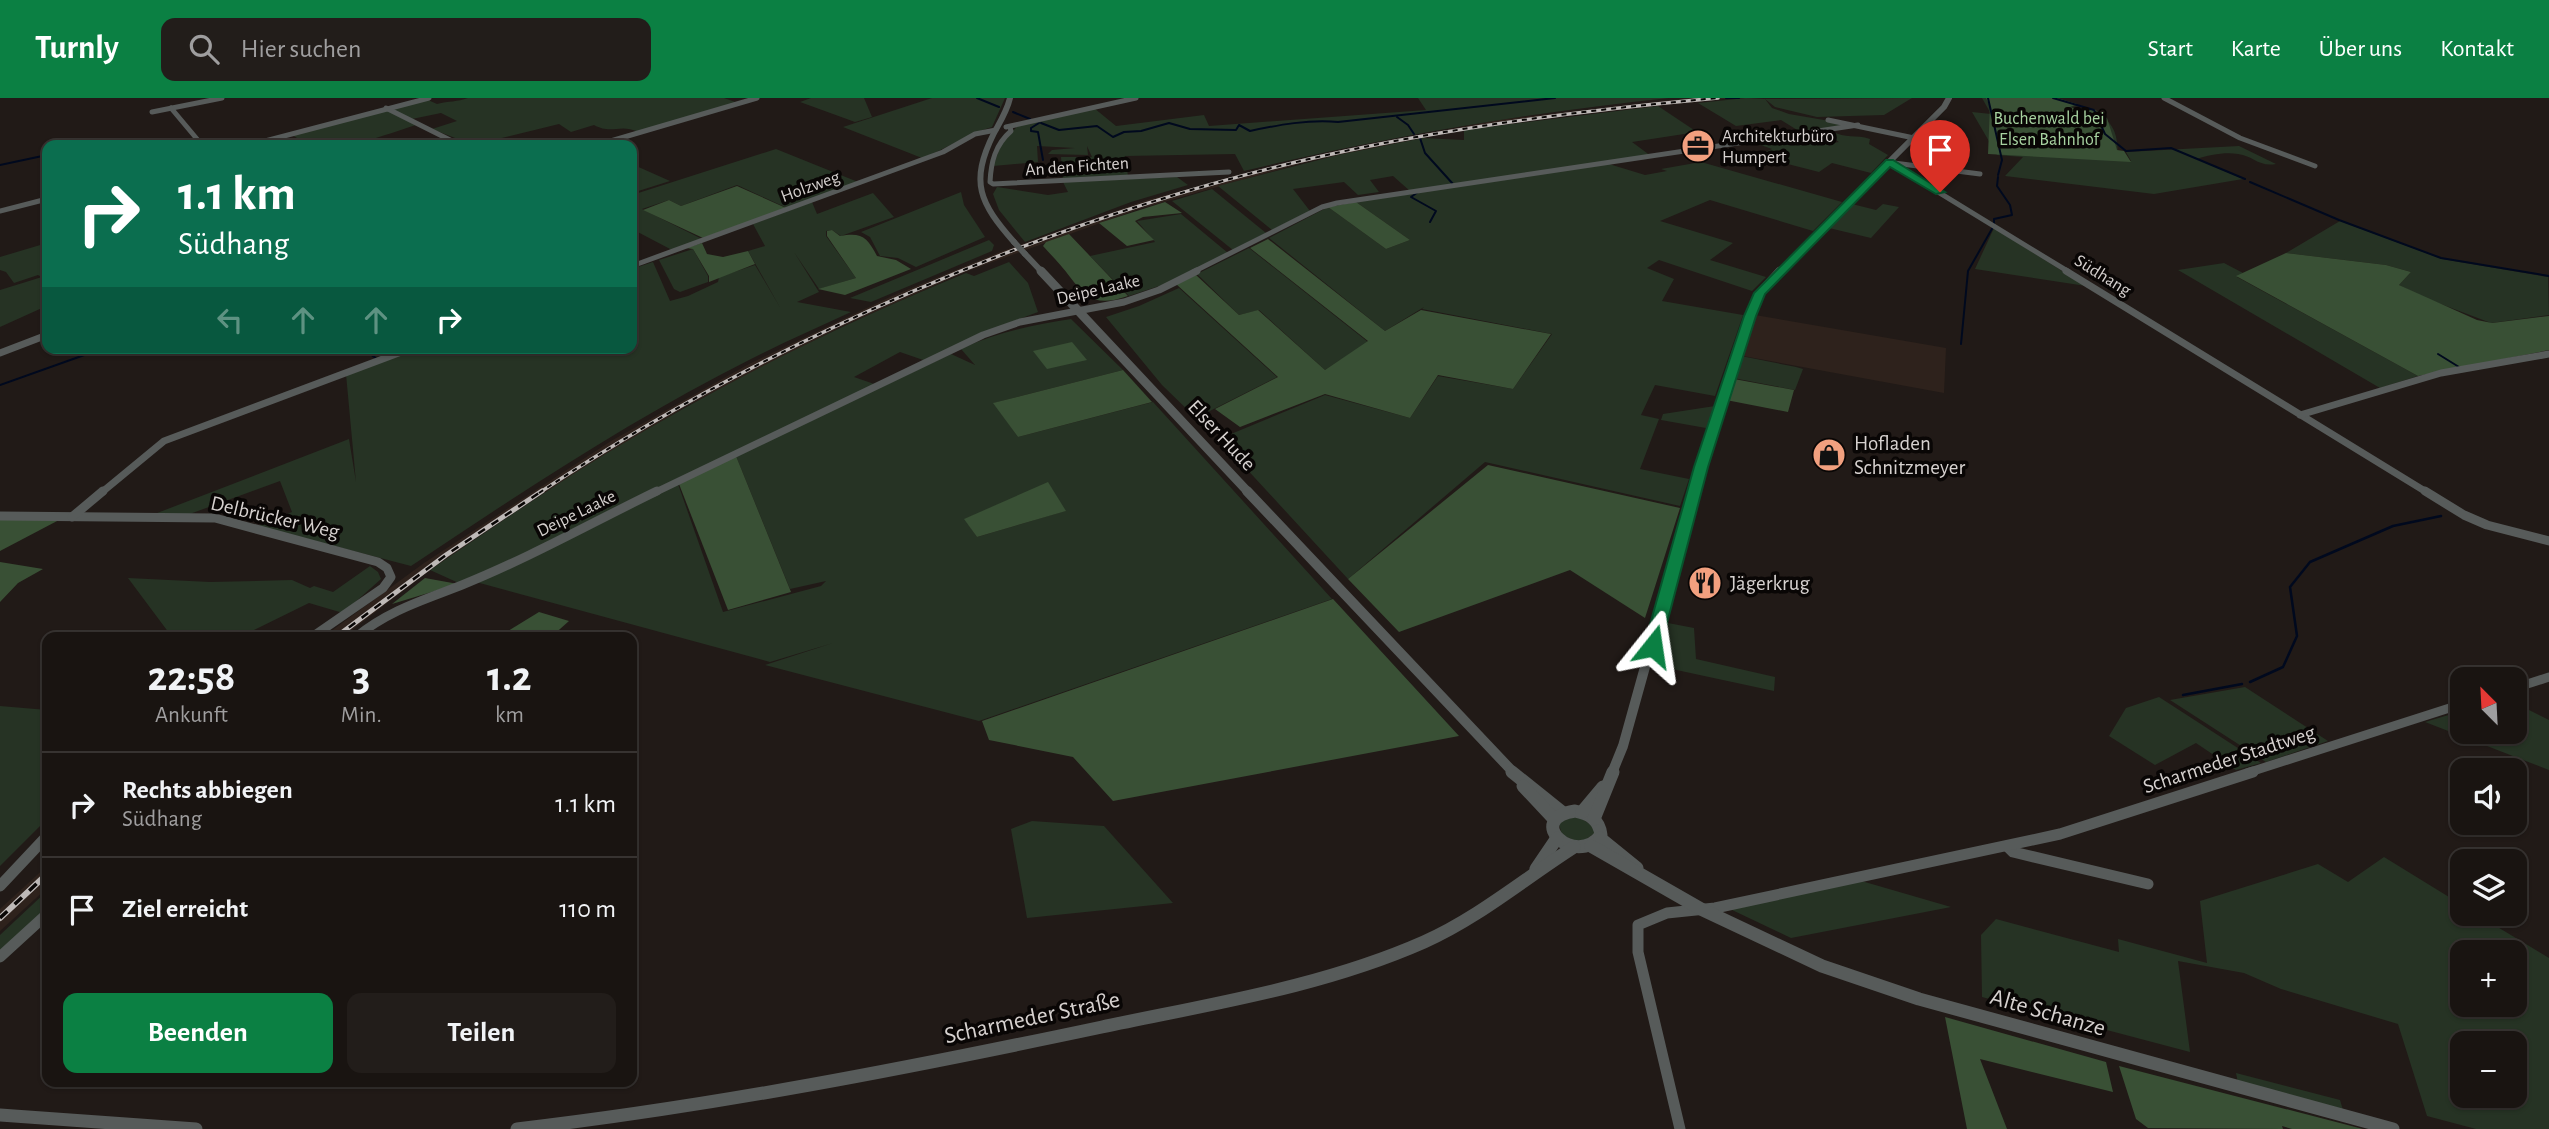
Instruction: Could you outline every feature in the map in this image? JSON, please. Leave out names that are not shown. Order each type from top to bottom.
[{"type":"street","points":[[152,112],[222,98]]},
{"type":"street","points":[[268,140],[429,98]]},
{"type":"street","points":[[614,140],[757,98]]},
{"type":"street","name":"Elser Hude","points":[[1010,98],[980,163],[979,192],[989,212],[1025,254],[1513,773],[1530,796],[1558,815]]},
{"type":"street","name":"Holzweg","points":[[637,264],[943,152],[975,134],[1136,98]]},
{"type":"street","points":[[1594,819],[1623,746],[1701,467],[1757,299],[1777,275],[1944,107],[1949,98]]},
{"type":"street","points":[[2164,98],[2240,138],[2315,166]]},
{"type":"street","points":[[171,108],[198,140]]},
{"type":"street","points":[[386,108],[450,140]]},
{"type":"street","name":"Deipe Laake","points":[[1828,120],[1914,138]]},
{"type":"street","name":"Deipe Laake","points":[[362,632],[382,616],[427,596],[462,585],[984,335],[1020,322],[1124,302],[1158,290],[1322,207],[1858,125]]},
{"type":"street","name":"An den Fichten","points":[[1010,127],[1011,131],[1001,140],[993,154],[990,182],[993,184],[1229,172]]},
{"type":"street","points":[[1889,162],[1980,174]]},
{"type":"street","name":"Südhang","points":[[1889,162],[2464,515],[2487,525],[2549,541]]},
{"type":"street","points":[[0,211],[42,200]]},
{"type":"street","points":[[0,353],[42,337]]},
{"type":"street","points":[[72,517],[164,441],[396,354]]},
{"type":"street","points":[[2300,415],[2441,373],[2549,354]]},
{"type":"street","name":"Delbrücker Weg","points":[[0,516],[215,518],[378,562],[387,568],[391,577],[383,588],[319,632]]},
{"type":"street","points":[[2527,684],[2549,677]]},
{"type":"street","name":"Scharmeder Stadtweg","points":[[1701,909],[2060,834],[2450,709]]},
{"type":"street","points":[[1582,812],[1609,779]]},
{"type":"street","points":[[1582,812],[1594,819],[1601,831],[1595,842],[1574,847],[1557,838],[1551,826],[1558,815],[1582,812]]},
{"type":"street","name":"Scharmeder Straße","points":[[1532,874],[1557,838]]},
{"type":"street","points":[[0,886],[42,840]]},
{"type":"street","name":"Alte Schanze","points":[[1595,842],[1662,887],[1701,909],[1822,966],[1919,999],[2393,1129]]},
{"type":"street","points":[[2007,846],[2012,852],[2148,884]]},
{"type":"street","name":"Scharmeder Straße","points":[[517,1129],[608,1120],[771,1094],[1259,993],[1344,971],[1423,942],[1484,910],[1574,847]]},
{"type":"street","points":[[1680,1129],[1636,938],[1638,925],[1654,916],[1678,909],[1701,909]]},
{"type":"street","points":[[0,957],[42,919]]},
{"type":"street","points":[[0,1115],[76,1125],[196,1129]]},
{"type":"shaded area","points":[[1691,98],[1733,98],[1523,120],[1306,162],[1139,209],[965,272],[841,327],[685,407],[526,504],[430,570],[349,632],[330,632],[424,563],[611,441],[749,364],[892,296],[1000,252],[1147,200],[1326,153],[1498,120]]},
{"type":"shaded area","points":[[1755,315],[1946,348],[1944,393],[1743,356]]},
{"type":"shaded area","points":[[42,871],[42,893],[0,931],[0,909]]},
{"type":"green space","points":[[724,98],[738,103],[638,132],[594,125],[571,132],[559,124],[493,140],[460,140],[432,129],[457,121],[441,113],[412,119],[391,109],[428,100],[437,104],[460,100]]},
{"type":"green space","points":[[811,98],[864,98],[872,117],[855,122],[800,102]]},
{"type":"green space","points":[[932,98],[1005,98],[992,127],[922,158],[843,127]]},
{"type":"green space","points":[[1418,98],[1669,98],[1455,127],[1244,171],[1235,154],[1125,156],[1128,176],[1063,180],[1061,157],[1092,157],[1087,146],[1088,155],[1048,154],[1052,150],[1075,148],[1037,146],[1038,162],[993,166],[1003,140],[1018,126],[1094,108],[1116,126],[1204,115],[1209,126],[1426,110]]},
{"type":"green space","points":[[1746,98],[1912,98],[1884,115],[1817,117],[1775,107],[1765,99],[1772,108],[1789,114],[1853,125],[1802,133],[1781,120],[1736,126],[1698,103]]},
{"type":"green space","points":[[1982,98],[2053,98],[2078,106],[2071,107],[2094,112],[2112,127],[2117,142],[2117,161],[2131,161],[2126,152],[2239,146],[2276,164],[2260,163],[2238,154],[2206,156],[2197,159],[2243,179],[2154,194],[2005,176],[2023,157],[1997,155],[1972,112],[1991,114]]},
{"type":"green space","name":"Buchenwald bei Elsen Bahnhof","points":[[1986,98],[2057,98],[2077,104],[2070,107],[2085,112],[2094,109],[2107,118],[2117,150],[2124,151],[2131,162],[1988,154],[1990,106]]},
{"type":"green space","points":[[1658,106],[1697,132],[1632,142],[1651,156],[1410,191],[1393,176],[1370,180],[1379,192],[1358,195],[1344,182],[1293,189],[1310,211],[1272,230],[1218,186],[1338,155],[1423,138],[1464,140],[1464,130]]},
{"type":"green space","points":[[384,109],[416,125],[370,140],[303,140],[292,135]]},
{"type":"green space","points":[[1832,131],[1870,139],[1869,144],[1888,155],[1871,173],[1832,163],[1819,172],[1757,156],[1772,149],[1755,143],[1785,138],[1817,145],[1839,142],[1824,132]]},
{"type":"green space","points":[[776,149],[858,182],[787,208],[737,185],[681,206],[669,200],[642,209],[702,239],[672,250],[637,232],[637,193]]},
{"type":"green space","points":[[1701,162],[1842,202],[1813,231],[1710,200],[1660,221],[1733,243],[1710,260],[1766,277],[1752,291],[1659,260],[1647,268],[1674,279],[1662,301],[1743,315],[1715,396],[1655,385],[1641,415],[1659,419],[1640,469],[1689,479],[1680,506],[1485,462],[1348,579],[1219,439],[1325,395],[1410,418],[1438,376],[1513,389],[1552,334],[1422,309],[1424,307],[1385,331],[1269,238],[1328,207],[1386,249],[1410,240],[1356,202],[1609,164],[1645,175],[1667,171],[1661,169]]},
{"type":"green space","points":[[637,166],[670,181],[637,191]]},
{"type":"green space","points":[[1177,177],[1188,185],[1131,202],[1025,242],[999,210],[993,194],[997,187],[1048,195],[1068,192],[1063,182]]},
{"type":"green space","points":[[737,186],[786,208],[703,238],[643,210],[669,200],[681,206]]},
{"type":"green space","points":[[1212,189],[1266,233],[1233,250],[1172,201]]},
{"type":"green space","points":[[961,192],[964,205],[985,237],[916,267],[898,258],[880,256],[870,237],[861,232]]},
{"type":"green space","points":[[873,193],[894,217],[841,236],[832,230],[826,231],[826,236],[856,278],[819,289],[794,252],[819,292],[797,302],[851,312],[761,354],[662,407],[535,484],[411,566],[258,526],[292,512],[280,481],[187,515],[152,515],[349,439],[356,482],[346,374],[400,354],[637,354],[637,267],[653,262],[670,301],[718,282],[719,277],[755,265],[781,309],[748,251],[765,246],[753,224],[812,202],[817,214]]},
{"type":"green space","points":[[1165,202],[1182,213],[1143,217],[1135,221],[1154,240],[1127,246],[1099,223]]},
{"type":"green space","points":[[1356,202],[1410,240],[1386,249],[1328,207]]},
{"type":"green space","points":[[1852,204],[1876,210],[1883,204],[1899,207],[1871,238],[1829,228]]},
{"type":"green space","points":[[1181,214],[1228,253],[1168,283],[1129,296],[1090,256],[1155,242],[1137,221]]},
{"type":"green space","points":[[2340,221],[2442,259],[2548,277],[2549,315],[2491,323],[2399,285],[2411,272],[2386,265],[2286,253]]},
{"type":"green space","points":[[1994,228],[2086,286],[1975,269]]},
{"type":"green space","points":[[832,230],[840,236],[863,237],[877,256],[896,260],[911,269],[845,295],[818,289],[856,278],[827,236],[827,231]]},
{"type":"green space","points":[[1069,234],[1128,296],[1102,301],[1089,296],[1076,285],[1043,246],[1046,242]]},
{"type":"green space","points":[[1268,239],[1385,331],[1421,310],[1551,334],[1513,389],[1438,375],[1410,418],[1325,394],[1240,427],[1215,409],[1278,377],[1176,284],[1196,275],[1239,315],[1258,310],[1325,370],[1368,341],[1250,248]]},
{"type":"green space","points":[[989,240],[994,245],[992,251],[871,302],[850,298]]},
{"type":"green space","points":[[702,243],[707,254],[723,257],[748,251],[755,264],[709,282],[709,276],[693,249],[686,248]]},
{"type":"green space","points":[[42,244],[42,277],[38,275],[14,283],[6,272],[0,270],[0,257]]},
{"type":"green space","points":[[1249,248],[1368,342],[1325,370],[1259,310],[1239,315],[1197,274]]},
{"type":"green space","points":[[693,249],[708,276],[708,282],[680,292],[674,289],[659,260]]},
{"type":"green space","points":[[2286,253],[2386,265],[2411,272],[2399,285],[2477,320],[2492,323],[2549,316],[2549,350],[2418,376],[2236,276]]},
{"type":"green space","points":[[1009,262],[1028,283],[1038,312],[982,333],[926,361],[900,352],[854,377],[877,385],[461,584],[430,570],[582,469],[737,380],[827,334],[919,293],[966,273],[974,276]]},
{"type":"green space","points":[[2224,263],[2243,273],[2237,277],[2418,376],[2380,388],[2178,270]]},
{"type":"green space","points":[[42,277],[42,308],[0,327],[0,290]]},
{"type":"green space","points":[[1179,288],[1277,377],[1196,418],[1162,385],[1106,317]]},
{"type":"green space","points":[[1071,319],[1123,370],[994,403],[1018,437],[1153,402],[1332,599],[979,721],[765,665],[833,643],[770,662],[476,582],[678,484],[723,612],[821,586],[826,581],[790,589],[736,456],[951,354],[975,365],[961,349],[975,343],[1015,330]],"holes":[[[1048,483],[1065,511],[977,537],[965,519]]]},
{"type":"green space","points":[[1072,342],[1087,360],[1047,369],[1033,351]]},
{"type":"green space","points":[[1741,356],[1803,369],[1795,390],[1733,378]]},
{"type":"green space","points":[[1123,370],[1152,402],[1018,437],[993,403]]},
{"type":"green space","points":[[1734,379],[1794,390],[1788,412],[1726,400]]},
{"type":"green space","points":[[1715,406],[1706,428],[1661,420],[1663,414]]},
{"type":"green space","points":[[736,456],[791,592],[728,610],[679,484]]},
{"type":"green space","points":[[1488,465],[1680,508],[1645,618],[1570,570],[1399,632],[1348,579]]},
{"type":"green space","points":[[1048,482],[1066,511],[977,537],[964,519]]},
{"type":"green space","points":[[0,519],[59,520],[0,551]]},
{"type":"green space","points":[[0,562],[43,569],[18,583],[0,602]]},
{"type":"green space","points":[[370,566],[378,572],[381,579],[343,613],[309,603],[250,632],[168,632],[128,578],[210,582],[292,580],[310,588],[314,586],[333,592]]},
{"type":"green space","points":[[425,578],[458,584],[392,604]]},
{"type":"green space","points":[[1333,599],[1459,736],[1113,801],[1073,757],[989,740],[982,721]]},
{"type":"green space","points":[[539,612],[569,621],[557,632],[506,632]]},
{"type":"green space","points":[[1668,623],[1694,628],[1696,659],[1775,677],[1774,691],[1658,666]]},
{"type":"green space","points":[[2245,687],[2328,741],[2266,762],[2170,700]]},
{"type":"green space","points":[[2159,697],[2261,763],[2236,770],[2196,743],[2155,765],[2109,736],[2126,708]]},
{"type":"green space","points":[[0,706],[42,710],[42,824],[0,866]]},
{"type":"green space","points":[[2527,709],[2549,720],[2549,770],[2527,761],[2527,758],[2518,758],[2482,744],[2527,744]]},
{"type":"green space","points":[[2450,715],[2450,732],[2425,722]]},
{"type":"green space","points":[[1578,816],[1594,827],[1594,834],[1580,843],[1562,835],[1559,824],[1560,821]]},
{"type":"green space","points":[[1032,821],[1104,826],[1173,903],[1027,918],[1011,829]]},
{"type":"green space","points":[[2384,857],[2450,898],[2450,926],[2496,926],[2519,940],[2450,940],[2450,1017],[2527,1017],[2527,945],[2549,958],[2549,1129],[2476,1129],[2427,1116],[2398,1024],[2281,989],[2244,973],[2178,961],[2190,1052],[1982,997],[1981,935],[1996,919],[2119,952],[2118,939],[2207,963],[2200,901],[2318,864],[2348,882]]},
{"type":"green space","points":[[1858,880],[1951,907],[1791,938],[1730,909]]},
{"type":"green space","points":[[42,896],[42,912],[0,951],[0,935]]},
{"type":"green space","points":[[1945,1017],[2106,1062],[2113,1092],[1980,1059],[2007,1129],[1967,1129]]},
{"type":"green space","points":[[2119,1066],[2363,1129],[2292,1129],[2282,1126],[2283,1129],[2148,1128],[2136,1119]]},
{"type":"green space","points":[[2236,1073],[2340,1100],[2343,1110],[2238,1083]]},
{"type":"waterway","points":[[977,98],[999,107]]},
{"type":"waterway","points":[[1041,123],[1059,130],[1097,126],[1113,137],[1124,132],[1141,131],[1169,123],[1190,129],[1236,130],[1239,125],[1250,131],[1294,123],[1338,122],[1555,98]]},
{"type":"waterway","points":[[1726,98],[1739,98]]},
{"type":"waterway","points":[[1988,98],[2002,160],[1998,175]]},
{"type":"waterway","points":[[2053,98],[2094,110],[2105,134],[2126,151],[2171,148],[2245,179]]},
{"type":"waterway","points":[[1013,112],[1030,119]]},
{"type":"waterway","points":[[1397,117],[1408,125],[1414,134]]},
{"type":"waterway","points":[[1039,123],[1031,128],[1031,131],[1038,132],[1043,160]]},
{"type":"waterway","points":[[1420,138],[1425,153],[1453,184]]},
{"type":"waterway","points":[[0,165],[42,156]]},
{"type":"waterway","points":[[1994,224],[1994,219],[2012,215],[2010,205],[1997,186],[1998,177]]},
{"type":"waterway","points":[[2250,182],[2339,220],[2441,258],[2549,276]]},
{"type":"waterway","points":[[1418,192],[1411,197],[1436,211],[1430,222]]},
{"type":"waterway","points":[[1961,344],[1968,271],[1993,227]]},
{"type":"waterway","points":[[0,385],[87,354]]},
{"type":"waterway","points":[[370,354],[377,359]]},
{"type":"waterway","points":[[2438,354],[2459,367]]},
{"type":"waterway","points":[[2250,682],[2283,667],[2297,636],[2290,587],[2310,562],[2393,526],[2441,516]]},
{"type":"waterway","points":[[2183,695],[2242,684]]},
{"type":"railway","points":[[539,493],[719,385],[815,336],[1014,250],[1116,214],[1217,182],[1368,146],[1517,121],[1718,98]]},
{"type":"railway","points":[[343,632],[446,555],[539,493]]},
{"type":"railway","points":[[0,918],[42,879]]},
{"type":"place","name":"Architekturbüro Humpert","points":[[1698,146]]},
{"type":"place","name":"Hofladen Schnitzmeyer","points":[[1829,455]]},
{"type":"place","name":"Jägerkrug","points":[[1705,583]]},
{"type":"route","points":[[1653,646],[1701,467],[1760,293],[1889,162],[1940,192]]}]
